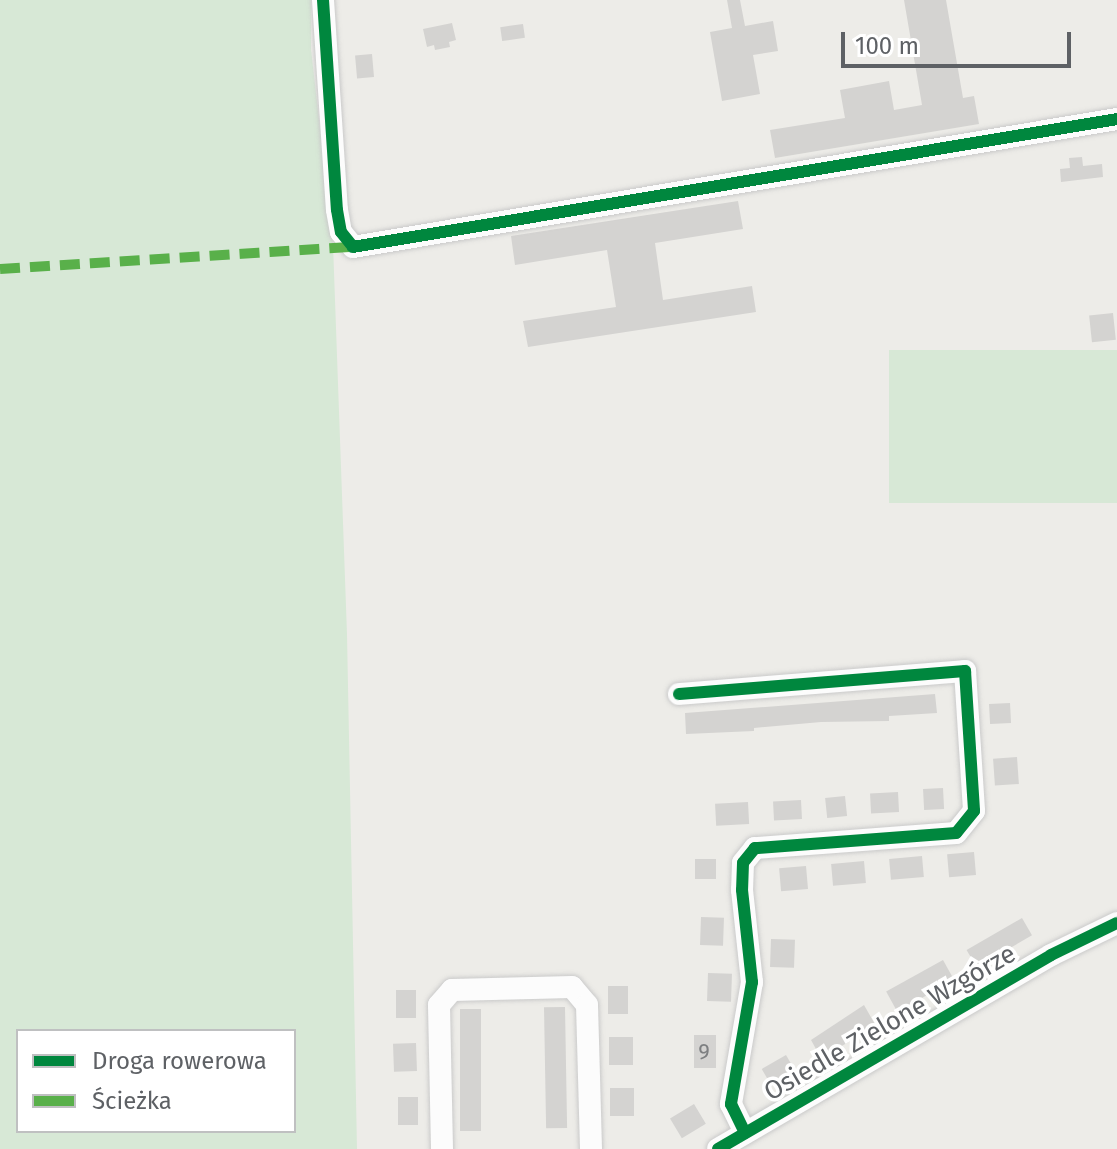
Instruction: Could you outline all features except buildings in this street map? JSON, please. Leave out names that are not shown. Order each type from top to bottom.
[{"type":"street","points":[[323,0],[337,210],[341,232],[353,247],[1117,119]]},
{"type":"street","name":"Osiedle Zielone Wzgórze","points":[[679,694],[965,671],[974,811],[956,833],[755,848],[747,854],[742,890],[751,967],[751,1008],[731,1104],[745,1133],[1051,955],[1117,923]]},
{"type":"street","points":[[442,1149],[439,1005],[452,990],[572,987],[587,1005],[591,1149]]},
{"type":"street","points":[[718,1149],[745,1133]]},
{"type":"green space","points":[[0,0],[311,0],[311,49],[333,244],[347,634],[357,1149],[0,1149]]},
{"type":"green space","points":[[889,350],[1117,350],[1117,503],[889,503]]},
{"type":"marked path","points":[[0,269],[353,247]]},
{"type":"cycle path","points":[[323,0],[337,210],[341,232],[353,247],[1117,119]]},
{"type":"cycle path","points":[[679,694],[965,671],[974,811],[956,833],[755,848],[743,863],[742,890],[752,982],[731,1104],[745,1133]]},
{"type":"cycle path","points":[[718,1149],[1051,955],[1117,923]]}]
